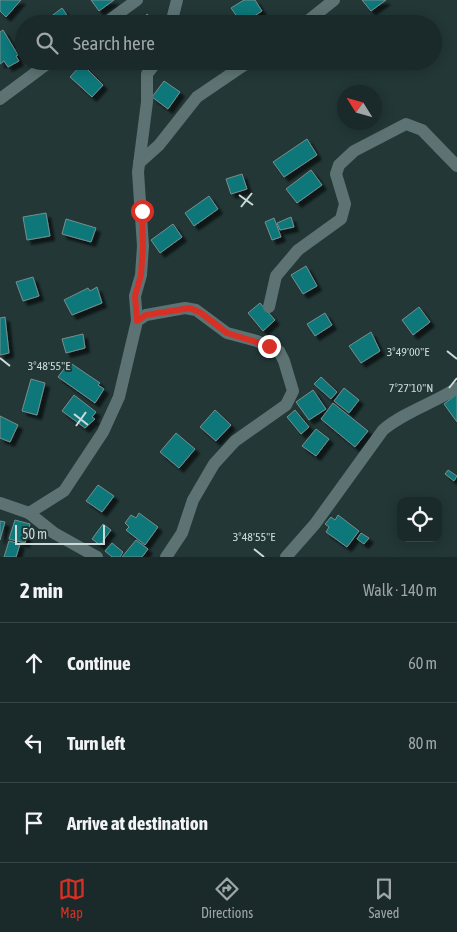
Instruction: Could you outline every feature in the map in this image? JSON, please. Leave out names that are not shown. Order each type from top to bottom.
[{"type":"street","points":[[116,15],[137,0]]},
{"type":"street","points":[[173,15],[177,0]]},
{"type":"street","points":[[315,15],[334,0]]},
{"type":"street","points":[[0,99],[39,70]]},
{"type":"street","points":[[28,513],[64,491],[103,432],[119,397],[137,321],[135,296],[141,275],[143,246],[139,163],[147,102],[147,74],[150,70]]},
{"type":"street","points":[[139,163],[159,145],[197,97],[237,70]]},
{"type":"street","points":[[269,307],[276,276],[298,250],[341,219],[345,204],[336,174],[339,165],[354,151],[406,124],[422,130],[457,166]]},
{"type":"street","points":[[137,321],[146,315],[185,308],[196,310],[227,333],[257,341],[279,351],[284,361],[292,391],[286,405],[235,441],[214,464],[193,500],[182,533],[166,557]]},
{"type":"street","points":[[286,557],[315,524],[383,430],[393,422],[438,400],[457,388]]},
{"type":"street","points":[[0,503],[28,513],[54,533],[97,557]]},
{"type":"building","points":[[0,0],[21,0],[6,17],[0,11]]},
{"type":"building","points":[[91,0],[114,0],[99,11]]},
{"type":"building","points":[[244,0],[255,0],[262,11],[256,15],[236,15],[231,8]]},
{"type":"building","points":[[362,0],[386,0],[371,11]]},
{"type":"building","points":[[62,8],[67,15],[53,15]]},
{"type":"building","points":[[3,30],[15,50],[15,63],[8,67],[4,61],[0,64],[0,32]]},
{"type":"building","points":[[76,70],[88,70],[103,85],[92,97],[70,77]]},
{"type":"building","points":[[164,81],[180,92],[168,109],[152,97]]},
{"type":"building","points":[[307,139],[317,155],[284,177],[273,162]]},
{"type":"building","points":[[311,170],[322,185],[297,203],[286,189]]},
{"type":"building","points":[[242,174],[247,189],[231,194],[226,179]]},
{"type":"building","points":[[209,196],[218,209],[194,226],[185,213]]},
{"type":"building","points":[[46,213],[50,236],[27,240],[23,217]]},
{"type":"building","points":[[291,217],[294,227],[280,230],[277,223]]},
{"type":"building","points":[[274,218],[281,237],[272,240],[265,222]]},
{"type":"building","points":[[66,219],[96,228],[91,242],[62,234]]},
{"type":"building","points":[[173,224],[182,237],[160,253],[151,240]]},
{"type":"building","points":[[306,266],[317,286],[303,294],[291,275]]},
{"type":"building","points":[[33,277],[39,296],[23,301],[16,282]]},
{"type":"building","points":[[97,287],[102,303],[72,315],[64,300],[88,288],[90,291]]},
{"type":"building","points":[[260,303],[275,320],[263,331],[248,313]]},
{"type":"building","points":[[419,307],[430,322],[413,335],[402,320]]},
{"type":"building","points":[[325,313],[332,325],[315,336],[307,324]]},
{"type":"building","points":[[5,317],[9,353],[0,355],[0,318]]},
{"type":"building","points":[[371,332],[380,351],[361,363],[349,346]]},
{"type":"building","points":[[83,334],[85,348],[66,353],[62,339]]},
{"type":"building","points":[[69,362],[100,383],[98,385],[104,389],[95,403],[58,377]]},
{"type":"building","points":[[321,377],[337,392],[331,399],[314,384]]},
{"type":"building","points":[[31,379],[45,383],[37,415],[22,411]]},
{"type":"building","points":[[344,388],[359,400],[349,413],[334,401]]},
{"type":"building","points":[[313,390],[326,409],[309,420],[296,402]]},
{"type":"building","points":[[457,394],[457,422],[444,404]]},
{"type":"building","points":[[74,395],[96,412],[92,417],[95,419],[85,428],[62,411]]},
{"type":"building","points":[[333,403],[368,431],[355,447],[321,419]]},
{"type":"building","points":[[215,410],[231,425],[216,441],[200,427]]},
{"type":"building","points":[[295,410],[309,427],[301,434],[287,417]]},
{"type":"building","points":[[0,416],[18,425],[10,442],[0,438]]},
{"type":"building","points":[[316,429],[329,439],[316,456],[302,446]]},
{"type":"building","points":[[176,433],[195,449],[179,468],[160,452]]},
{"type":"building","points":[[448,470],[457,476],[454,481],[445,474]]},
{"type":"building","points":[[98,485],[114,496],[102,512],[86,501]]},
{"type":"building","points":[[139,513],[158,527],[145,545],[126,530],[129,527],[125,523],[131,515],[136,518]]},
{"type":"building","points":[[338,515],[359,531],[347,547],[326,532],[329,527],[325,524],[331,517],[335,520]]},
{"type":"building","points":[[15,520],[30,524],[25,543],[9,539]]},
{"type":"building","points":[[0,521],[5,522],[0,540]]},
{"type":"building","points":[[103,524],[111,530],[100,545],[92,539]]},
{"type":"building","points":[[361,533],[369,538],[364,544],[357,539]]},
{"type":"building","points":[[136,540],[148,549],[142,557],[122,557]]},
{"type":"building","points":[[9,541],[20,544],[16,557],[4,557]]},
{"type":"building","points":[[112,543],[123,552],[120,557],[112,557],[105,551]]},
{"type":"route","points":[[142,211],[143,246],[141,275],[135,296],[137,321],[146,315],[190,308],[201,313],[227,333],[269,346]]}]
